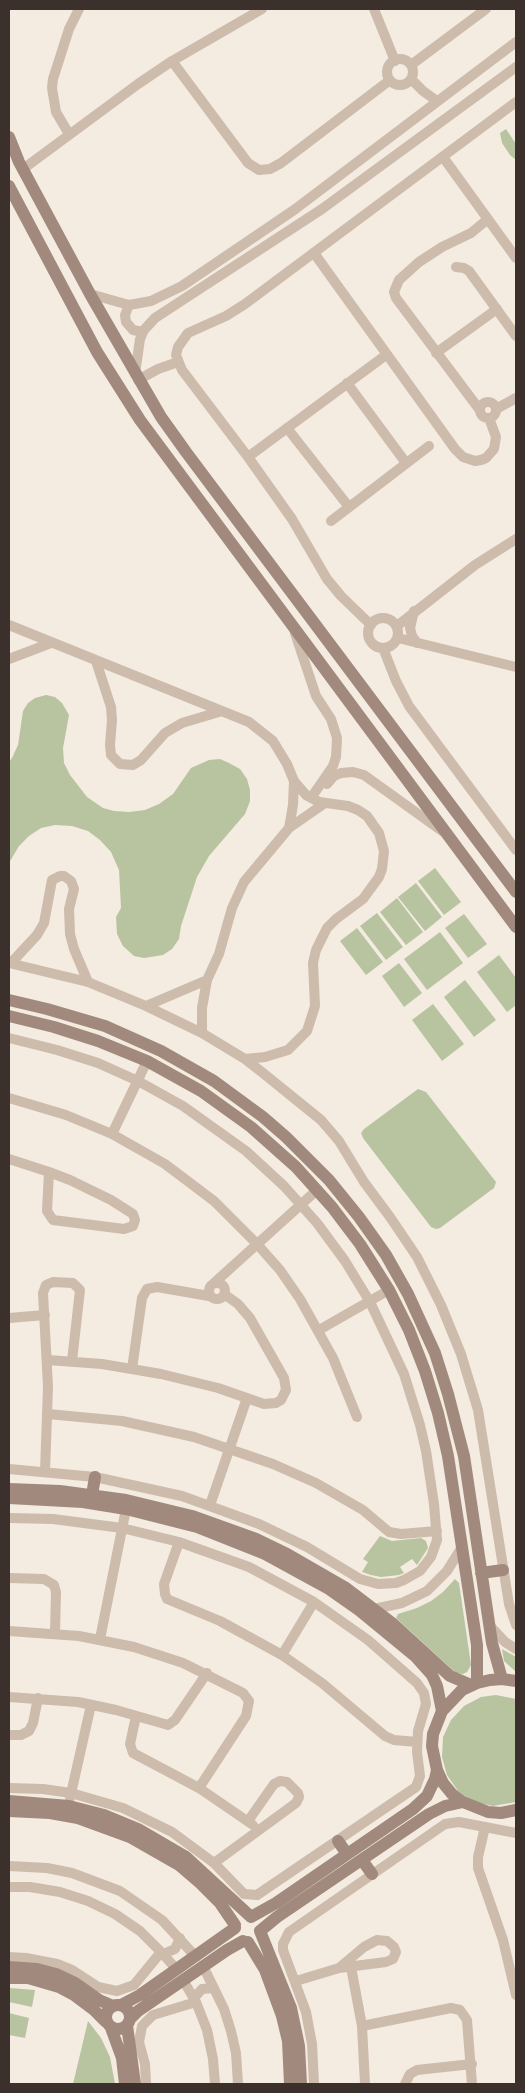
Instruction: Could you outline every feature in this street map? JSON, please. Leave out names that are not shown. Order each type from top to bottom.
[{"type":"street","points":[[69,134],[56,112],[52,88],[53,79],[69,29],[79,9]]},
{"type":"street","points":[[23,169],[130,89],[172,61],[262,9]]},
{"type":"street","points":[[374,9],[395,61]]},
{"type":"street","points":[[411,65],[486,9]]},
{"type":"street","points":[[90,294],[129,305],[157,299],[201,274],[301,204],[516,42]]},
{"type":"street","points":[[405,60],[411,65],[413,72],[411,79],[406,84],[399,85],[390,80],[388,69],[395,61],[405,60]]},
{"type":"street","points":[[172,61],[248,163],[256,169],[263,171],[280,163],[390,80]]},
{"type":"street","points":[[137,377],[138,346],[143,332],[160,315],[322,209],[516,67]]},
{"type":"street","points":[[411,79],[437,101]]},
{"type":"street","points":[[371,625],[341,596],[327,579],[296,525],[178,362],[176,355],[178,347],[188,333],[226,316],[246,304],[516,102]]},
{"type":"street","points":[[9,137],[23,169],[90,294],[137,377],[186,452],[516,892]]},
{"type":"street","points":[[443,157],[516,258]]},
{"type":"street","points":[[9,186],[70,303],[122,394],[293,628],[516,927]]},
{"type":"street","points":[[488,219],[470,233],[431,254],[412,268],[396,285],[396,298],[479,409],[482,416],[488,418],[493,416],[496,409],[516,398]]},
{"type":"street","points":[[314,253],[386,355],[455,449],[463,457],[469,460],[481,460],[486,458],[494,449],[496,437],[488,418]]},
{"type":"street","points":[[456,266],[469,271],[516,336]]},
{"type":"street","points":[[129,305],[125,315],[127,325],[136,331],[143,332]]},
{"type":"street","points":[[436,353],[496,309]]},
{"type":"street","points":[[248,457],[386,355]]},
{"type":"street","points":[[137,377],[178,362]]},
{"type":"street","points":[[348,383],[406,463]]},
{"type":"street","points":[[479,409],[483,403],[488,401],[494,404],[496,409]]},
{"type":"street","points":[[287,428],[349,507]]},
{"type":"street","points":[[331,521],[429,446]]},
{"type":"street","points":[[397,626],[475,565],[516,539]]},
{"type":"street","points":[[414,611],[410,628],[417,643]]},
{"type":"street","points":[[387,619],[397,626],[398,638],[389,647],[383,648],[372,643],[369,637],[371,625],[376,620],[387,619]]},
{"type":"street","points":[[9,626],[248,722],[274,741],[287,764],[294,782],[301,791],[317,800],[348,806],[367,816],[382,839],[384,851],[382,869],[371,890],[336,919],[322,938],[313,963],[315,1006],[307,1032],[288,1050],[265,1057],[245,1059]]},
{"type":"street","points":[[202,1033],[202,1008],[207,980],[218,954],[232,908],[244,882],[289,828],[317,800],[333,772],[338,747],[335,728],[316,696],[293,628]]},
{"type":"street","points":[[398,638],[516,667]]},
{"type":"street","points":[[9,659],[51,643]]},
{"type":"street","points":[[383,648],[396,681],[409,706],[516,850]]},
{"type":"street","points":[[96,661],[111,708],[111,754],[120,764],[134,765],[166,733],[182,723],[222,711]]},
{"type":"street","points":[[333,772],[353,772],[364,775],[448,836]]},
{"type":"street","points":[[289,828],[294,782]]},
{"type":"street","points":[[10,963],[37,935],[44,923],[52,880],[64,876],[71,881],[74,889],[69,909],[70,934],[74,949],[88,982]]},
{"type":"street","points":[[10,963],[88,982],[146,1006],[202,1033],[245,1059],[306,1107],[334,1134],[364,1182],[404,1236],[430,1282],[461,1354],[478,1410],[510,1612],[516,1625]]},
{"type":"street","points":[[146,1006],[178,994],[207,980]]},
{"type":"street","points":[[9,1000],[76,1017],[134,1038],[168,1054],[214,1081],[263,1117],[308,1158],[344,1198],[373,1236],[398,1276],[432,1346],[454,1414],[464,1456],[489,1625],[502,1679]]},
{"type":"street","points":[[9,1016],[72,1032],[147,1061],[194,1087],[238,1117],[274,1146],[317,1190],[347,1225],[387,1287],[418,1350],[436,1406],[448,1456],[478,1654],[474,1684]]},
{"type":"street","points":[[72,1032],[76,1017]]},
{"type":"street","points":[[9,1038],[78,1056],[138,1081],[183,1106],[226,1135],[265,1168],[301,1204],[331,1241],[370,1302],[394,1349],[415,1408],[431,1477],[437,1531],[435,1548],[420,1571],[396,1583],[378,1584],[360,1578],[283,1535],[210,1505],[153,1488],[95,1477],[9,1469]]},
{"type":"street","points":[[112,1134],[147,1061]]},
{"type":"street","points":[[9,1098],[66,1114],[139,1148],[190,1182],[236,1222],[280,1270],[318,1330],[346,1387],[356,1417]]},
{"type":"street","points":[[9,1159],[49,1172],[91,1190],[131,1212],[135,1220],[133,1226],[124,1230],[53,1220],[47,1211],[49,1172]]},
{"type":"street","points":[[209,1296],[208,1289],[213,1284],[317,1190]]},
{"type":"street","points":[[318,1330],[370,1302],[398,1276]]},
{"type":"street","points":[[45,1472],[48,1360],[42,1293],[46,1285],[53,1282],[73,1283],[78,1287],[80,1293],[72,1361]]},
{"type":"street","points":[[132,1368],[142,1298],[147,1289],[157,1287],[209,1296],[216,1300],[222,1298],[224,1294],[223,1286],[218,1283],[213,1284]]},
{"type":"street","points":[[48,1360],[132,1368],[190,1381],[264,1404],[276,1403],[284,1395],[286,1384],[250,1318],[238,1304],[224,1294]]},
{"type":"street","points":[[9,1318],[45,1315]]},
{"type":"street","points":[[210,1505],[247,1398]]},
{"type":"street","points":[[48,1414],[140,1425],[230,1447],[316,1483],[363,1510],[389,1532],[401,1534],[437,1531]]},
{"type":"street","points":[[92,1494],[95,1477]]},
{"type":"street","points":[[9,1489],[92,1494],[151,1505],[192,1516],[256,1539],[317,1570],[374,1608],[410,1638],[450,1676],[474,1684]]},
{"type":"street","points":[[9,1498],[83,1502],[126,1508],[170,1519],[231,1539],[273,1558],[329,1589],[388,1632],[424,1665],[437,1686],[442,1711]]},
{"type":"street","points":[[100,1639],[126,1508]]},
{"type":"street","points":[[9,1518],[53,1519],[122,1528],[179,1542],[248,1567],[314,1602],[368,1640],[421,1688],[426,1704],[417,1742],[420,1776],[416,1786],[257,1895],[244,1894],[214,1863],[172,1832],[123,1808],[71,1793],[43,1789],[9,1788]]},
{"type":"street","points":[[179,1542],[164,1584],[165,1594],[168,1599],[228,1625],[282,1655],[328,1688],[380,1734],[394,1740],[417,1742]]},
{"type":"street","points":[[374,1608],[402,1603],[427,1591],[447,1571],[462,1547]]},
{"type":"street","points":[[481,1573],[503,1570]]},
{"type":"street","points":[[9,1578],[44,1579],[51,1582],[56,1592],[55,1633]]},
{"type":"street","points":[[282,1655],[314,1602]]},
{"type":"street","points":[[489,1625],[508,1645],[516,1649]]},
{"type":"street","points":[[9,1631],[55,1633],[100,1639],[158,1654],[207,1673],[244,1693],[249,1706],[246,1716],[199,1788]]},
{"type":"street","points":[[9,1697],[38,1698],[91,1705],[163,1725],[172,1723],[207,1673]]},
{"type":"street","points":[[516,1681],[502,1679],[474,1684],[454,1696],[442,1711],[433,1734],[433,1758],[437,1770],[443,1783],[463,1802],[488,1812],[516,1811]]},
{"type":"street","points":[[9,1735],[21,1735],[28,1731],[33,1723],[38,1698]]},
{"type":"street","points":[[68,1806],[91,1705]]},
{"type":"street","points":[[136,1716],[130,1744],[133,1753],[199,1788],[259,1830]]},
{"type":"street","points":[[9,1978],[28,1978],[59,1987],[87,2005],[108,2025],[122,2029],[138,2011],[180,1975],[199,1962],[235,1927],[241,1918],[250,1917],[276,1903],[421,1803],[432,1787],[437,1770]]},
{"type":"street","points":[[214,1863],[298,1802],[299,1795],[290,1784],[280,1781],[274,1784],[248,1821]]},
{"type":"street","points":[[9,1801],[68,1806],[122,1822],[170,1847],[200,1869],[250,1917],[258,1922],[260,1932],[291,2008],[299,2046],[301,2084]]},
{"type":"street","points":[[199,1962],[232,1947],[254,1940],[260,1932],[278,1917],[428,1814],[445,1806],[463,1802]]},
{"type":"street","points":[[9,1812],[50,1813],[78,1818],[130,1837],[163,1855],[200,1883],[220,1903],[235,1927],[238,1938],[245,1942],[265,1970],[282,2016],[288,2041],[290,2084]]},
{"type":"street","points":[[314,2084],[312,2044],[306,2012],[283,1950],[283,1944],[289,1932],[445,1824],[459,1822],[516,1833]]},
{"type":"street","points":[[486,1827],[478,1856],[478,1868],[503,1940],[516,1995]]},
{"type":"street","points":[[338,1841],[347,1854]]},
{"type":"street","points":[[362,1860],[372,1874]]},
{"type":"street","points":[[9,1866],[47,1868],[97,1881],[120,1891],[142,1904],[162,1920],[180,1938],[199,1962],[214,1988],[231,2031],[236,2053],[238,2084]]},
{"type":"street","points":[[9,1887],[30,1887],[60,1892],[88,1901],[115,1914],[140,1931],[162,1952],[180,1975],[195,2000],[207,2030],[213,2059],[215,2084]]},
{"type":"street","points":[[9,1957],[57,1964],[72,1970],[98,1987],[117,1991],[134,1985],[162,1952],[175,1948],[180,1938]]},
{"type":"street","points":[[296,1981],[339,1968],[390,1961],[395,1956],[394,1947],[387,1941],[372,1942],[339,1968]]},
{"type":"street","points":[[9,1967],[37,1969],[56,1974],[75,1983],[99,2000],[127,2009],[135,2084]]},
{"type":"street","points":[[351,1967],[362,2026],[365,2084]]},
{"type":"street","points":[[125,2084],[122,2058],[108,2025],[107,2011],[180,1975]]},
{"type":"street","points":[[146,2084],[139,2042],[142,2026],[153,2015],[195,2000],[202,1989],[214,1988]]},
{"type":"street","points":[[362,2026],[451,2008],[460,2010],[467,2020],[472,2064],[472,2084]]},
{"type":"street","points":[[405,2084],[410,2074],[417,2070],[472,2064]]},
{"type":"green space","points":[[506,129],[516,144],[516,160],[502,143],[500,133]]},
{"type":"green space","points":[[46,695],[55,697],[62,703],[69,715],[63,748],[64,763],[70,775],[87,797],[103,808],[129,812],[145,810],[159,804],[173,794],[191,768],[209,760],[220,759],[229,763],[240,769],[247,779],[250,801],[245,814],[209,856],[197,877],[181,926],[179,939],[172,949],[163,955],[144,958],[134,956],[123,946],[117,934],[116,917],[121,908],[119,870],[111,852],[88,831],[72,826],[55,825],[41,828],[19,846],[9,863],[9,762],[18,745],[23,711],[28,703],[35,698]]},
{"type":"green space","points":[[435,868],[461,902],[444,915],[418,881]]},
{"type":"green space","points":[[416,883],[442,917],[425,931],[398,897]]},
{"type":"green space","points":[[397,898],[423,932],[406,945],[380,912]]},
{"type":"green space","points":[[377,913],[403,947],[386,960],[360,926]]},
{"type":"green space","points":[[464,914],[487,944],[468,958],[445,928]]},
{"type":"green space","points":[[357,928],[383,962],[366,975],[340,941]]},
{"type":"green space","points":[[440,932],[463,963],[427,990],[404,959]]},
{"type":"green space","points":[[499,955],[516,978],[516,1005],[507,1012],[477,972]]},
{"type":"green space","points":[[399,963],[422,993],[404,1007],[382,976]]},
{"type":"green space","points":[[465,980],[496,1020],[474,1037],[444,997]]},
{"type":"green space","points":[[433,1004],[464,1044],[442,1061],[412,1020]]},
{"type":"green space","points":[[418,1089],[426,1092],[496,1182],[494,1188],[436,1229],[431,1227],[361,1133]]},
{"type":"green space","points":[[380,1536],[392,1541],[421,1538],[426,1541],[428,1548],[417,1565],[412,1559],[400,1567],[404,1573],[399,1575],[381,1577],[362,1572],[368,1562],[363,1559]]},
{"type":"green space","points":[[455,1579],[459,1583],[471,1665],[467,1672],[463,1674],[456,1673],[396,1618],[398,1614],[431,1601]]},
{"type":"green space","points":[[502,1649],[516,1657],[516,1672],[504,1661]]},
{"type":"green space","points":[[496,1695],[516,1699],[516,1802],[493,1806],[474,1802],[458,1791],[447,1775],[442,1757],[443,1737],[451,1720],[464,1706],[481,1697]]},
{"type":"green space","points":[[9,1988],[35,1990],[32,2007],[9,2002]]},
{"type":"green space","points":[[9,2013],[29,2018],[25,2038],[9,2035]]},
{"type":"green space","points":[[88,2021],[101,2038],[110,2057],[115,2084],[73,2084]]}]
